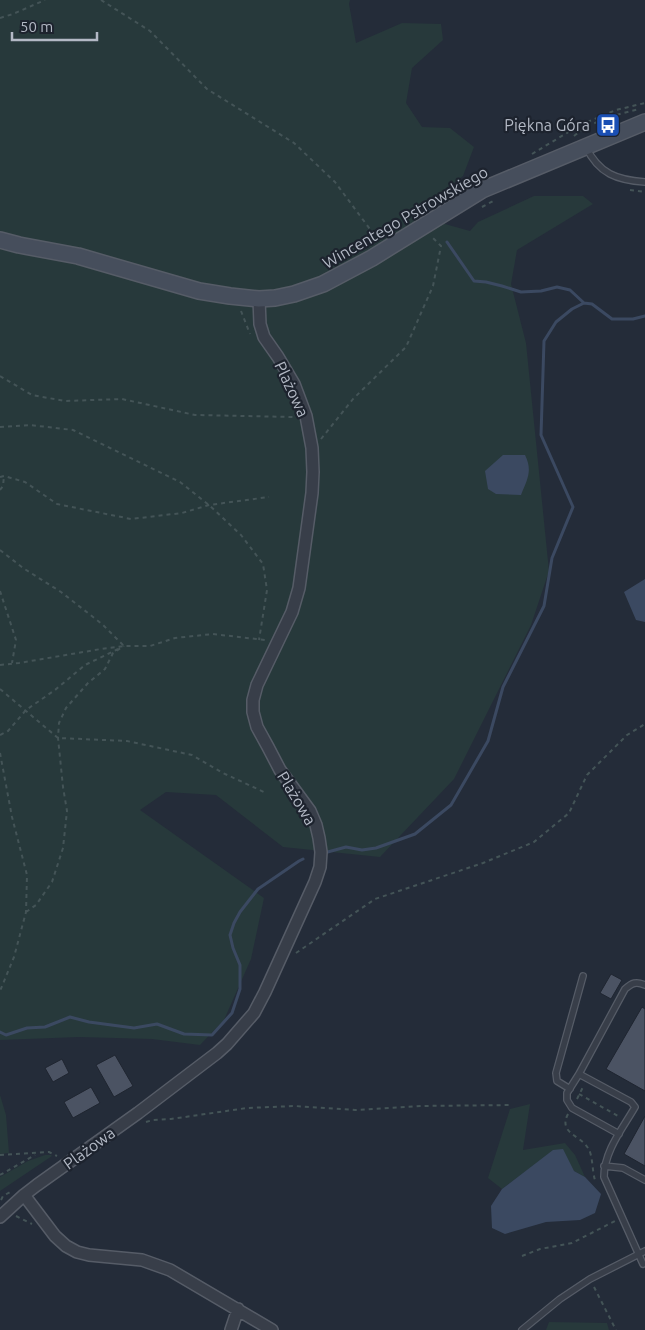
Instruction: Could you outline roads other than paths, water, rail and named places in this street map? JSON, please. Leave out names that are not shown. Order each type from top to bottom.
[{"type":"street","name":"Wincentego Pstrowskiego","points":[[0,240],[78,256],[199,291],[259,299],[275,298],[294,294],[322,284],[385,250],[482,190],[645,122]]},
{"type":"street","name":"Plażowa","points":[[4,1213],[24,1195],[138,1113],[217,1053],[243,1027],[254,1013],[265,992],[320,867],[321,852],[319,838],[310,811],[276,762],[257,727],[252,712],[257,685],[292,612],[302,570],[313,472],[312,448],[306,416],[294,384],[264,337],[260,324],[259,299]]},
{"type":"street","points":[[24,1195],[55,1236],[66,1246],[77,1252],[103,1257],[142,1260],[156,1264],[170,1270],[272,1330]]},
{"type":"street","points":[[231,1330],[238,1309]]},
{"type":"lane","points":[[586,146],[602,169],[613,176],[645,182]]},
{"type":"lane","points":[[570,1088],[557,1081],[556,1073],[584,976]]},
{"type":"lane","points":[[619,1134],[572,1108],[567,1100],[567,1093],[625,989],[631,984],[639,982],[645,985]]},
{"type":"lane","points":[[579,1074],[631,1102],[635,1107],[619,1134],[604,1166],[604,1177],[642,1253],[643,1264]]},
{"type":"lane","points":[[604,1166],[623,1168],[645,1180]]},
{"type":"lane","points":[[522,1330],[590,1279],[642,1253]]},
{"type":"water","points":[[503,455],[525,455],[529,471],[521,495],[496,494],[488,489],[485,471]]},
{"type":"water","points":[[645,579],[645,622],[636,620],[624,592]]},
{"type":"water","points":[[563,1149],[574,1171],[585,1177],[601,1194],[595,1213],[580,1220],[546,1222],[505,1234],[492,1228],[491,1206],[502,1189],[553,1150]]},
{"type":"waterway","points":[[427,204],[429,208]]},
{"type":"waterway","points":[[447,242],[474,281],[486,282],[521,292],[541,291],[557,287],[570,290],[584,303]]},
{"type":"waterway","points":[[324,853],[346,847],[362,850],[376,848],[415,834],[451,805],[488,741],[503,687],[544,606],[552,558],[573,507],[541,435],[544,341],[556,322],[572,309],[584,303],[592,304],[612,319],[633,319],[645,316]]},
{"type":"waterway","points":[[0,1032],[6,1035],[27,1028],[45,1027],[70,1017],[89,1022],[134,1028],[157,1024],[184,1034],[212,1035],[232,1013],[240,989],[240,965],[230,935],[234,923],[258,889],[303,859]]},
{"type":"place","name":"Piękna Góra","points":[[608,125]]}]
